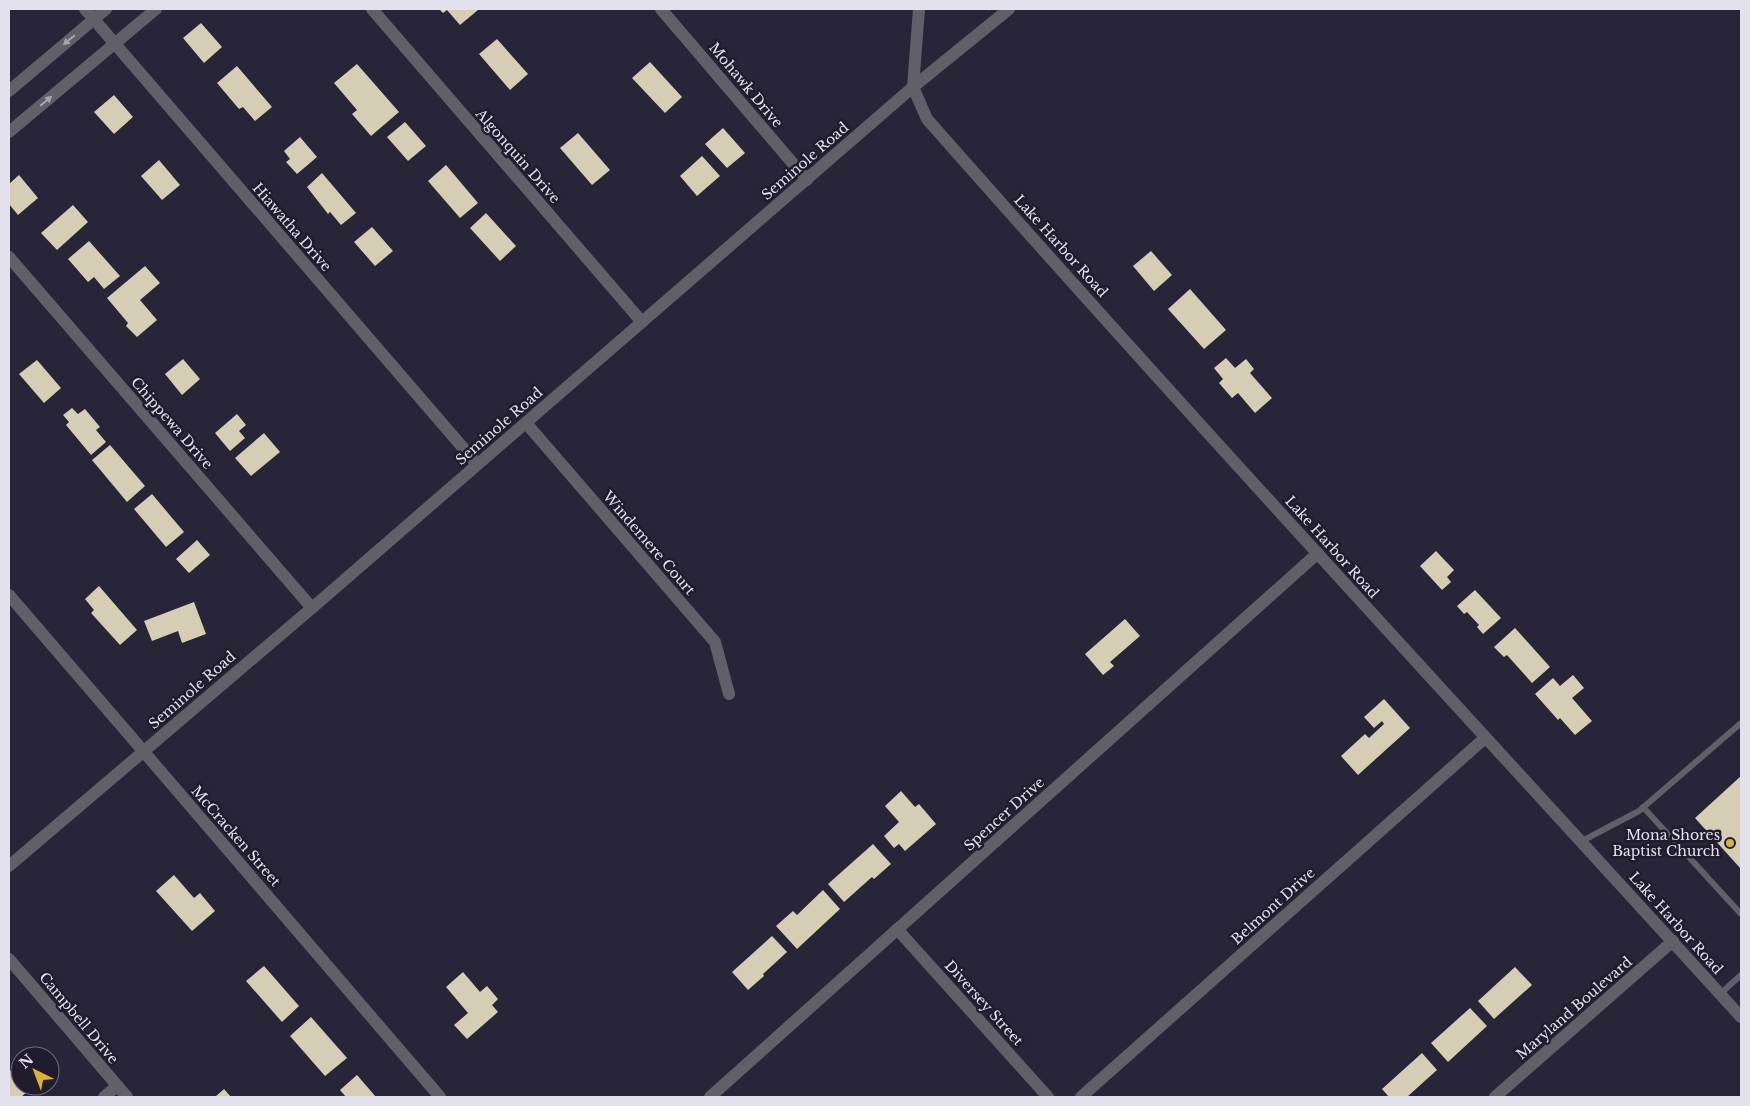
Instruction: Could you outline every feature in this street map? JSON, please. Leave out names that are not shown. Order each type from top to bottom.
[{"type":"street","name":"Hiawatha Drive","points":[[85,9],[477,464]]},
{"type":"street","points":[[9,90],[106,9]]},
{"type":"street","points":[[9,132],[156,9]]},
{"type":"street","name":"Algonquin Drive","points":[[372,9],[642,322]]},
{"type":"street","name":"Mohawk Drive","points":[[661,9],[808,180]]},
{"type":"street","points":[[914,87],[919,9]]},
{"type":"street","name":"Seminole Road","points":[[9,866],[312,608],[914,87],[1009,9]]},
{"type":"street","name":"Lake Harbor Road","points":[[914,87],[927,119],[1485,738],[1582,841],[1741,1017]]},
{"type":"street","name":"Chippewa Drive","points":[[9,257],[312,608]]},
{"type":"street","name":"Windemere Court","points":[[526,423],[715,642],[729,694]]},
{"type":"street","name":"Spencer Drive","points":[[710,1097],[1318,553]]},
{"type":"street","name":"McCracken Street","points":[[9,595],[440,1097]]},
{"type":"street","name":"Belmont Drive","points":[[1081,1097],[1485,738]]},
{"type":"street","name":"Diversey Street","points":[[897,930],[1048,1097]]},
{"type":"street","name":"Maryland Boulevard","points":[[1495,1097],[1673,941]]},
{"type":"street","name":"Campbell Drive","points":[[9,959],[127,1097]]},
{"type":"street","points":[[104,1097],[117,1086]]},
{"type":"lane","points":[[1582,841],[1644,808],[1741,723]]},
{"type":"lane","points":[[1644,808],[1741,914]]},
{"type":"lane","points":[[1720,994],[1741,975]]},
{"type":"building","points":[[439,9],[478,10],[460,25],[447,10],[443,13]]},
{"type":"building","points":[[201,23],[222,47],[204,63],[183,38]]},
{"type":"building","points":[[497,39],[528,74],[510,90],[479,54]]},
{"type":"building","points":[[650,62],[682,97],[665,113],[632,78]]},
{"type":"building","points":[[357,64],[399,112],[371,136],[352,114],[357,110],[334,83]]},
{"type":"building","points":[[237,66],[272,107],[255,121],[243,107],[239,109],[217,83]]},
{"type":"building","points":[[114,95],[133,117],[114,134],[94,112]]},
{"type":"building","points":[[405,122],[426,146],[408,161],[387,137]]},
{"type":"building","points":[[723,128],[745,153],[727,168],[705,144]]},
{"type":"building","points":[[578,133],[610,170],[592,185],[560,148]]},
{"type":"building","points":[[300,137],[317,157],[297,174],[286,162],[290,159],[284,151]]},
{"type":"building","points":[[702,156],[720,176],[697,196],[680,176]]},
{"type":"building","points":[[159,160],[180,185],[162,200],[141,176]]},
{"type":"building","points":[[446,165],[478,203],[460,218],[428,181]]},
{"type":"building","points":[[322,173],[356,213],[341,225],[330,212],[328,214],[307,187]]},
{"type":"building","points":[[19,175],[38,198],[18,215],[9,204],[9,184]]},
{"type":"building","points":[[73,205],[88,222],[57,250],[41,233]]},
{"type":"building","points":[[486,213],[516,246],[500,261],[470,228]]},
{"type":"building","points":[[372,227],[393,251],[375,266],[354,242]]},
{"type":"building","points":[[89,241],[120,276],[104,289],[94,277],[88,282],[68,259]]},
{"type":"building","points":[[1151,251],[1172,275],[1154,291],[1133,266]]},
{"type":"building","points":[[145,266],[160,283],[140,300],[157,320],[137,337],[126,326],[128,323],[107,298]]},
{"type":"building","points":[[1190,289],[1226,330],[1204,349],[1168,309]]},
{"type":"building","points":[[1226,358],[1235,368],[1246,359],[1254,369],[1250,373],[1272,398],[1255,413],[1238,393],[1232,398],[1219,383],[1223,379],[1214,368]]},
{"type":"building","points":[[183,359],[200,379],[182,395],[165,374]]},
{"type":"building","points":[[37,360],[61,388],[44,403],[19,374]]},
{"type":"building","points":[[72,408],[78,414],[85,409],[100,427],[96,430],[106,442],[91,455],[66,425],[69,422],[63,415]]},
{"type":"building","points":[[237,414],[246,425],[239,431],[245,438],[230,451],[215,433]]},
{"type":"building","points":[[264,433],[280,452],[251,476],[235,458]]},
{"type":"building","points":[[110,445],[145,486],[127,502],[92,460]]},
{"type":"building","points":[[152,494],[184,532],[166,547],[134,509]]},
{"type":"building","points":[[197,540],[210,555],[189,573],[176,559]]},
{"type":"building","points":[[1436,551],[1454,570],[1447,577],[1451,582],[1442,590],[1420,566]]},
{"type":"building","points":[[99,586],[137,630],[120,645],[91,613],[94,610],[85,599]]},
{"type":"building","points":[[1475,590],[1501,618],[1483,634],[1477,627],[1479,625],[1467,612],[1464,614],[1457,606]]},
{"type":"building","points":[[194,602],[206,634],[182,643],[178,631],[152,641],[144,621]]},
{"type":"building","points":[[1125,619],[1140,636],[1110,662],[1114,666],[1103,675],[1085,654]]},
{"type":"building","points":[[1515,628],[1550,667],[1532,683],[1507,655],[1504,657],[1494,647]]},
{"type":"building","points":[[1573,675],[1584,688],[1572,698],[1592,721],[1575,735],[1560,718],[1558,720],[1535,694],[1553,678],[1560,686]]},
{"type":"building","points":[[1384,699],[1410,728],[1358,775],[1341,756],[1365,734],[1369,738],[1384,724],[1382,721],[1374,728],[1364,717]]},
{"type":"building","name":"Mona Shores Baptist Church","points":[[1741,776],[1741,869],[1695,818]]},
{"type":"building","points":[[901,791],[915,807],[919,804],[936,824],[905,851],[899,844],[894,848],[884,836],[899,822],[885,806]]},
{"type":"building","points":[[873,844],[891,864],[874,879],[872,877],[844,902],[828,884]]},
{"type":"building","points":[[174,875],[194,898],[200,893],[215,911],[192,931],[156,891]]},
{"type":"building","points":[[823,890],[840,909],[797,949],[776,926],[793,911],[797,915]]},
{"type":"building","points":[[772,936],[787,952],[748,990],[732,972]]},
{"type":"building","points":[[264,966],[299,1006],[282,1022],[246,981]]},
{"type":"building","points":[[1515,967],[1532,985],[1494,1019],[1478,1001]]},
{"type":"building","points":[[463,972],[480,992],[487,986],[498,999],[492,1005],[498,1012],[467,1039],[454,1025],[468,1013],[446,987]]},
{"type":"building","points":[[1470,1008],[1487,1026],[1448,1062],[1431,1043]]},
{"type":"building","points":[[311,1017],[347,1058],[325,1076],[290,1036]]},
{"type":"building","points":[[1422,1053],[1437,1070],[1407,1097],[1389,1097],[1382,1089]]},
{"type":"building","points":[[9,1072],[10,1096],[22,1096],[21,1097],[9,1097]]},
{"type":"building","points":[[357,1075],[376,1097],[346,1097],[340,1090]]},
{"type":"building","points":[[224,1089],[231,1097],[215,1097]]},
{"type":"place","name":"Mona Shores Baptist Church","points":[[1730,843]]}]
